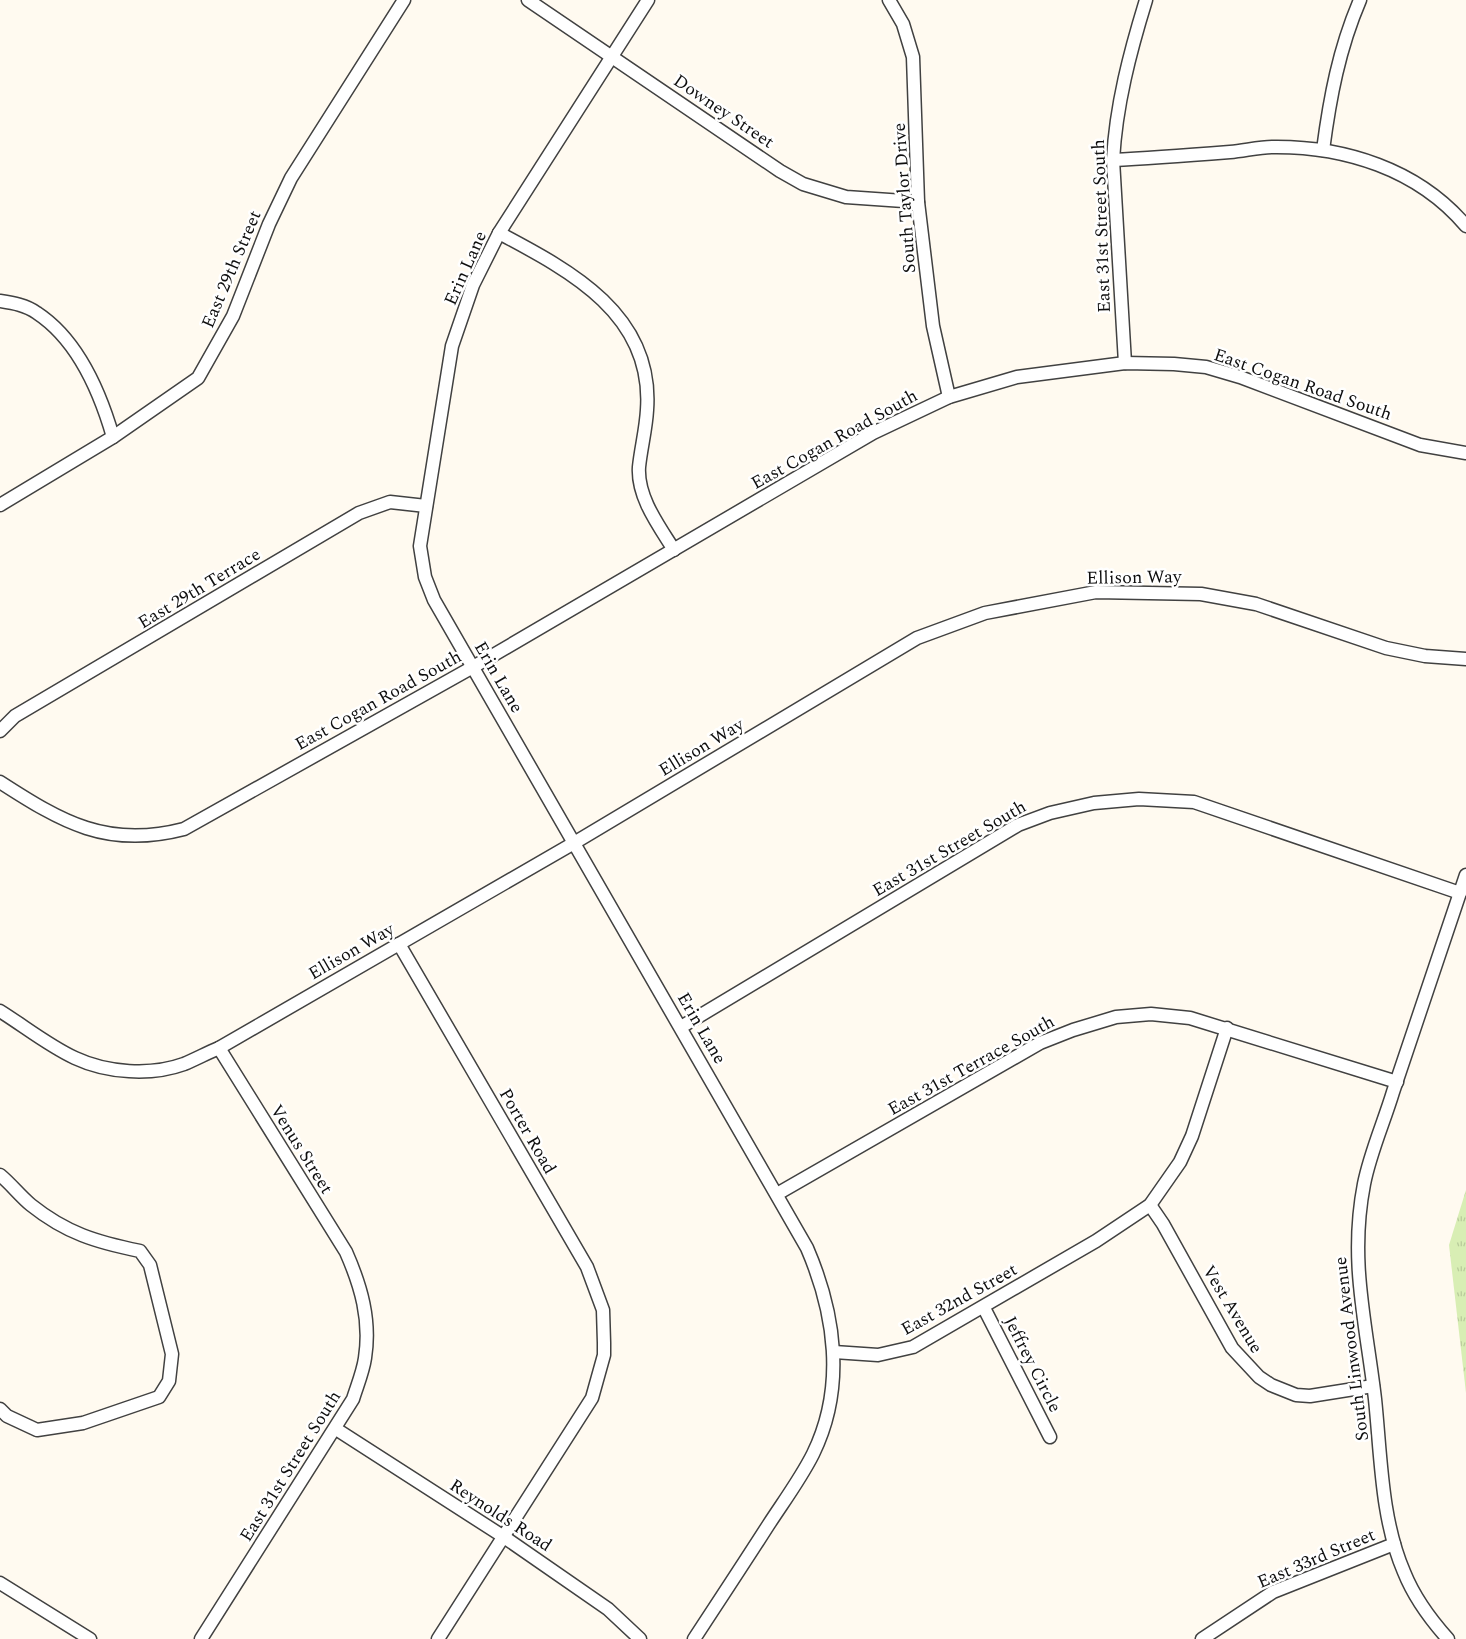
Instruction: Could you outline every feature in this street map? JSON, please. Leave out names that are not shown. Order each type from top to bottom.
[{"type":"street","name":"East 29th Street","points":[[0,505],[113,437],[198,378],[234,316],[269,224],[291,178],[404,0]]},
{"type":"street","name":"Downey Street","points":[[528,0],[612,55],[780,171],[803,184],[846,197],[918,202]]},
{"type":"street","name":"Erin Lane","points":[[648,0],[498,234],[473,285],[452,346],[420,546],[425,577],[434,600],[681,1026],[806,1248],[820,1279],[830,1320],[834,1352]]},
{"type":"street","name":"South Taylor Drive","points":[[890,0],[903,24],[913,57],[918,202],[933,326],[949,397]]},
{"type":"street","name":"East 31st Street South","points":[[1125,364],[1113,160],[1115,128],[1131,51],[1146,0]]},
{"type":"street","points":[[1323,150],[1334,76],[1342,47],[1360,0]]},
{"type":"street","points":[[1113,160],[1236,152],[1271,147],[1323,150],[1353,155],[1392,170],[1428,191],[1464,218]]},
{"type":"street","points":[[498,234],[545,257],[595,292],[616,313],[632,335],[643,364],[647,390],[647,410],[639,469],[641,486],[657,524],[674,550]]},
{"type":"street","points":[[0,301],[20,304],[36,312],[54,327],[74,351],[91,378],[101,399],[113,437]]},
{"type":"street","name":"East Cogan Road South","points":[[0,782],[48,813],[80,828],[124,836],[168,833],[184,829],[473,667],[873,433],[949,397],[1017,377],[1125,364],[1174,364],[1206,368],[1240,377],[1420,445],[1466,453]]},
{"type":"street","name":"East 29th Terrace","points":[[0,731],[15,716],[359,513],[390,502],[426,506]]},
{"type":"street","name":"Ellison Way","points":[[0,1011],[73,1057],[88,1063],[119,1070],[151,1071],[183,1064],[219,1048],[574,843],[917,638],[985,613],[1096,592],[1201,594],[1256,604],[1386,648],[1425,656],[1466,659]]},
{"type":"street","name":"East 31st Street South","points":[[681,1026],[1018,825],[1050,813],[1094,803],[1139,799],[1194,802],[1460,893]]},
{"type":"street","name":"South Linwood Avenue","points":[[1448,1639],[1435,1626],[1416,1597],[1403,1572],[1394,1544],[1386,1505],[1373,1386],[1358,1281],[1357,1231],[1364,1181],[1466,875]]},
{"type":"street","name":"Porter Road","points":[[398,944],[587,1267],[603,1310],[604,1355],[592,1398],[504,1537]]},
{"type":"street","name":"East 31st Terrace South","points":[[776,1194],[1040,1043],[1073,1030],[1116,1017],[1151,1014],[1190,1018],[1396,1082]]},
{"type":"street","name":"East 32nd Street","points":[[834,1352],[878,1355],[913,1347],[984,1308],[1096,1241],[1150,1205],[1180,1162],[1192,1136],[1227,1028]]},
{"type":"street","name":"Venus Street","points":[[219,1048],[346,1252],[354,1270]]},
{"type":"street","points":[[0,1175],[31,1205],[66,1229],[96,1242],[140,1250],[150,1265],[172,1354],[168,1381],[159,1397],[83,1422],[37,1430],[6,1416],[0,1409]]},
{"type":"street","name":"Vest Avenue","points":[[1150,1205],[1164,1224],[1232,1348],[1259,1377],[1271,1385],[1296,1395],[1310,1396],[1373,1386]]},
{"type":"street","name":"East 31st Street South","points":[[201,1639],[336,1430],[353,1399],[365,1358],[367,1325],[360,1283],[354,1270]]},
{"type":"street","name":"Jeffrey Circle","points":[[984,1308],[1050,1437]]},
{"type":"street","points":[[694,1639],[814,1453],[828,1411],[833,1382],[834,1352]]},
{"type":"street","name":"Reynolds Road","points":[[336,1430],[504,1537],[608,1609],[640,1639]]},
{"type":"street","points":[[438,1639],[504,1537]]},
{"type":"street","name":"East 33rd Street","points":[[1202,1639],[1273,1592],[1394,1544]]},
{"type":"street","points":[[1,1585],[90,1639]]},
{"type":"green space","points":[[1466,1190],[1466,1393],[1449,1245]]}]
